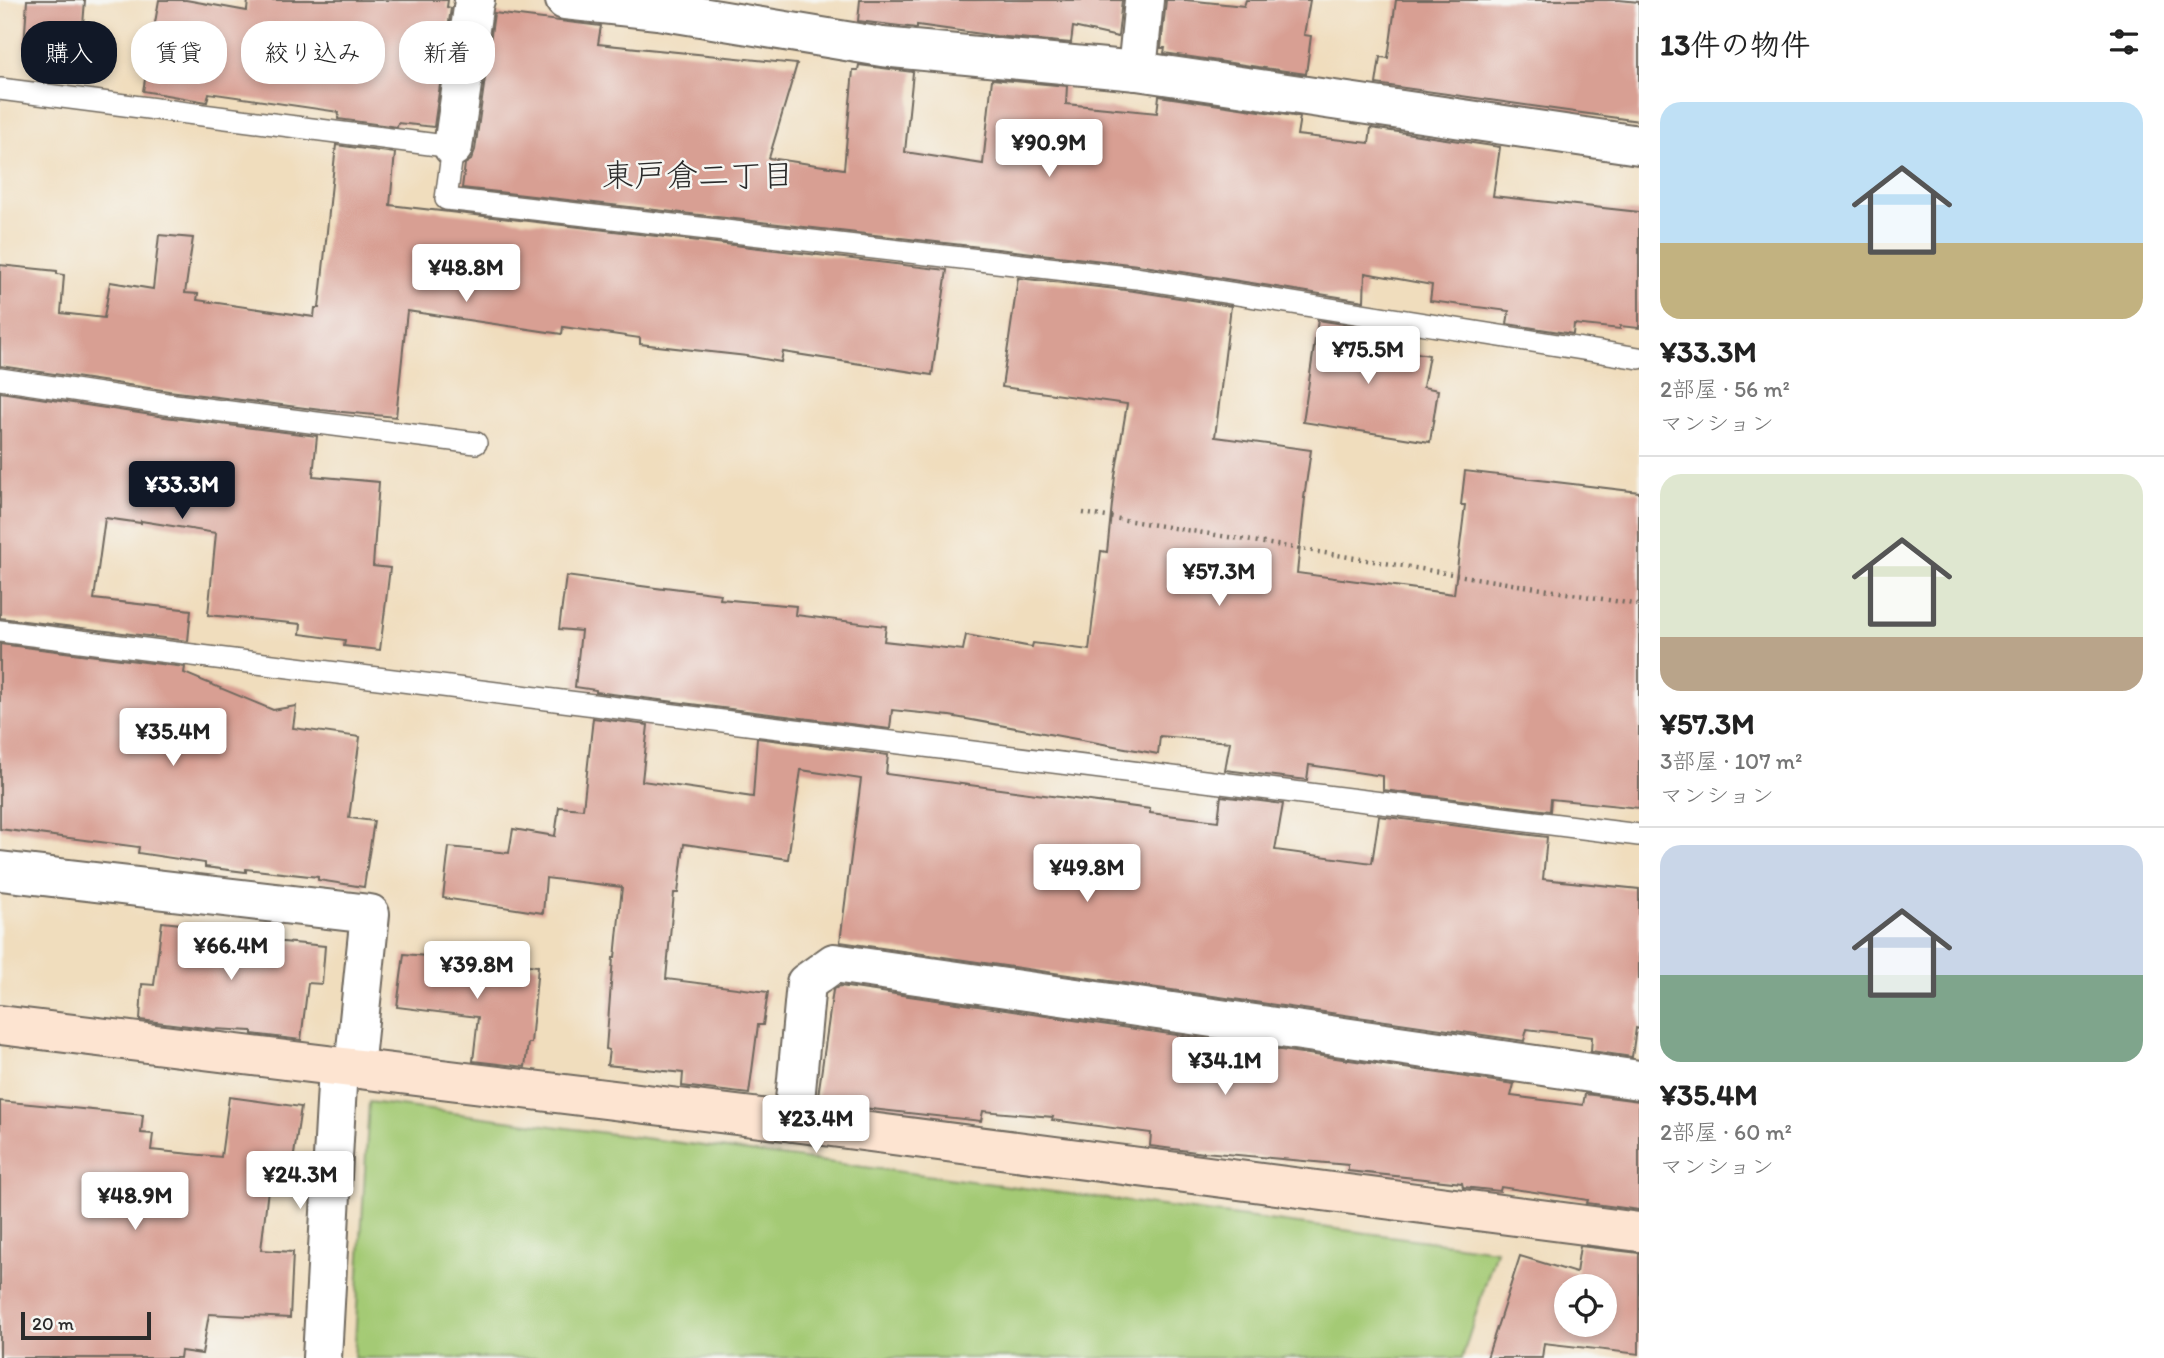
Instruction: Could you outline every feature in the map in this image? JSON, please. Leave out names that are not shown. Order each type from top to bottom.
[{"type":"street","points":[[453,146],[475,0]]},
{"type":"street","points":[[565,0],[660,5],[882,47],[1137,71],[1639,145]]},
{"type":"street","points":[[1137,71],[1143,0]]},
{"type":"street","points":[[0,871],[370,914],[346,1068],[322,1358]]},
{"type":"street","points":[[793,1122],[806,983],[834,963],[1639,1080]]},
{"type":"street","points":[[0,1025],[793,1122],[1639,1232]]},
{"type":"lane","points":[[0,89],[453,146],[446,199],[1136,278],[1639,358]]},
{"type":"lane","points":[[0,379],[167,404],[476,443]]},
{"type":"lane","points":[[0,631],[1639,835]]},
{"type":"path","points":[[1083,513],[1639,605]]},
{"type":"green space","points":[[369,1102],[1496,1250],[1462,1358],[354,1358]]},
{"type":"building","points":[[27,0],[85,0],[83,21],[26,21]]},
{"type":"building","points":[[159,0],[186,0],[247,11],[248,0],[448,0],[447,7],[451,8],[449,21],[399,21],[399,84],[440,84],[434,127],[398,123],[397,127],[338,119],[339,112],[209,93],[207,102],[143,91],[144,84],[227,84],[227,21],[155,21]]},
{"type":"building","points":[[860,0],[1122,0],[1118,37],[1073,27],[1071,43],[858,21]]},
{"type":"building","points":[[1166,0],[1244,6],[1246,0],[1310,0],[1304,35],[1311,36],[1306,74],[1164,53],[1165,48],[1161,48]]},
{"type":"building","points":[[1396,0],[1639,2],[1639,121],[1376,84],[1380,57],[1388,58]]},
{"type":"building","points":[[494,13],[601,26],[598,44],[797,64],[769,158],[844,169],[853,70],[858,70],[859,65],[913,72],[905,152],[983,164],[992,79],[1067,86],[1066,104],[1157,113],[1159,96],[1300,117],[1297,135],[1369,143],[1371,128],[1500,147],[1493,196],[1639,212],[1639,328],[1620,326],[1620,329],[1574,324],[1573,334],[1507,324],[1509,311],[1430,301],[1432,285],[1365,273],[1364,301],[1138,265],[462,188],[465,164],[471,160],[475,150],[484,84],[495,84],[495,21]]},
{"type":"building","points":[[336,145],[395,153],[390,205],[947,270],[932,375],[783,352],[781,362],[640,344],[640,338],[563,327],[562,334],[407,311],[396,417],[169,391],[0,366],[0,265],[57,271],[57,274],[64,275],[61,313],[104,318],[110,282],[153,289],[159,235],[193,238],[185,293],[198,294],[197,300],[314,317],[315,308],[319,308]]},
{"type":"building","points":[[1018,278],[1134,291],[1231,306],[1215,437],[1311,450],[1297,573],[1454,594],[1465,505],[1461,505],[1465,471],[1639,492],[1639,808],[1551,799],[1550,811],[1383,790],[1383,776],[1309,765],[1307,780],[1225,770],[1230,742],[1160,736],[1158,754],[950,716],[892,710],[890,729],[596,692],[575,687],[581,631],[559,629],[566,576],[721,594],[720,599],[796,606],[795,615],[886,626],[884,641],[963,650],[966,635],[1032,647],[1033,643],[1089,650],[1101,551],[1107,552],[1115,476],[1127,404],[1002,387]]},
{"type":"building","points":[[1318,320],[1362,327],[1361,344],[1429,355],[1423,387],[1438,390],[1430,442],[1303,422]]},
{"type":"building","points":[[0,392],[317,436],[313,476],[379,482],[373,566],[390,568],[380,650],[344,646],[345,640],[300,634],[301,624],[208,615],[216,533],[141,521],[105,518],[94,599],[191,610],[188,641],[0,618]]},
{"type":"building","points":[[0,644],[185,667],[184,673],[273,710],[296,706],[293,728],[360,737],[349,818],[374,821],[364,887],[318,880],[318,877],[205,867],[205,863],[138,853],[139,847],[0,829]]},
{"type":"building","points":[[593,718],[648,725],[642,781],[753,797],[757,738],[888,755],[886,774],[1150,809],[1150,813],[1218,821],[1221,796],[1283,804],[1275,850],[1372,863],[1379,816],[1547,837],[1543,879],[1639,889],[1639,1029],[1636,1028],[1632,1057],[1591,1051],[1592,1037],[1527,1029],[1524,1041],[840,942],[861,779],[801,770],[788,859],[684,844],[678,893],[674,893],[666,979],[768,992],[763,1025],[758,1025],[749,1094],[682,1086],[683,1073],[607,1065],[613,958],[622,887],[546,878],[543,913],[443,898],[449,847],[509,853],[513,829],[555,836],[559,807],[583,809]]},
{"type":"building","points":[[162,922],[219,928],[219,936],[325,946],[322,984],[308,983],[301,1040],[252,1034],[252,1031],[140,1020],[142,984],[154,985]]},
{"type":"building","points":[[404,954],[538,966],[531,1043],[528,1043],[525,1067],[473,1061],[478,1017],[397,1007]]},
{"type":"building","points":[[840,986],[1514,1084],[1511,1096],[1583,1105],[1585,1094],[1639,1101],[1639,1210],[1501,1187],[1500,1191],[1463,1187],[1462,1183],[1348,1171],[1348,1165],[1150,1146],[1151,1133],[1052,1120],[1053,1117],[983,1111],[981,1121],[817,1103],[833,990]]},
{"type":"building","points":[[229,1097],[301,1107],[291,1175],[270,1172],[261,1250],[293,1252],[290,1318],[209,1314],[202,1354],[181,1351],[180,1358],[0,1358],[0,1101],[143,1115],[141,1133],[153,1134],[151,1150],[221,1157]]},
{"type":"building","points":[[1580,1246],[1639,1253],[1639,1354],[1544,1343],[1542,1358],[1487,1358],[1520,1256],[1576,1273]]},
{"type":"district","name":"東戸倉二丁目","points":[[698,175]]}]
